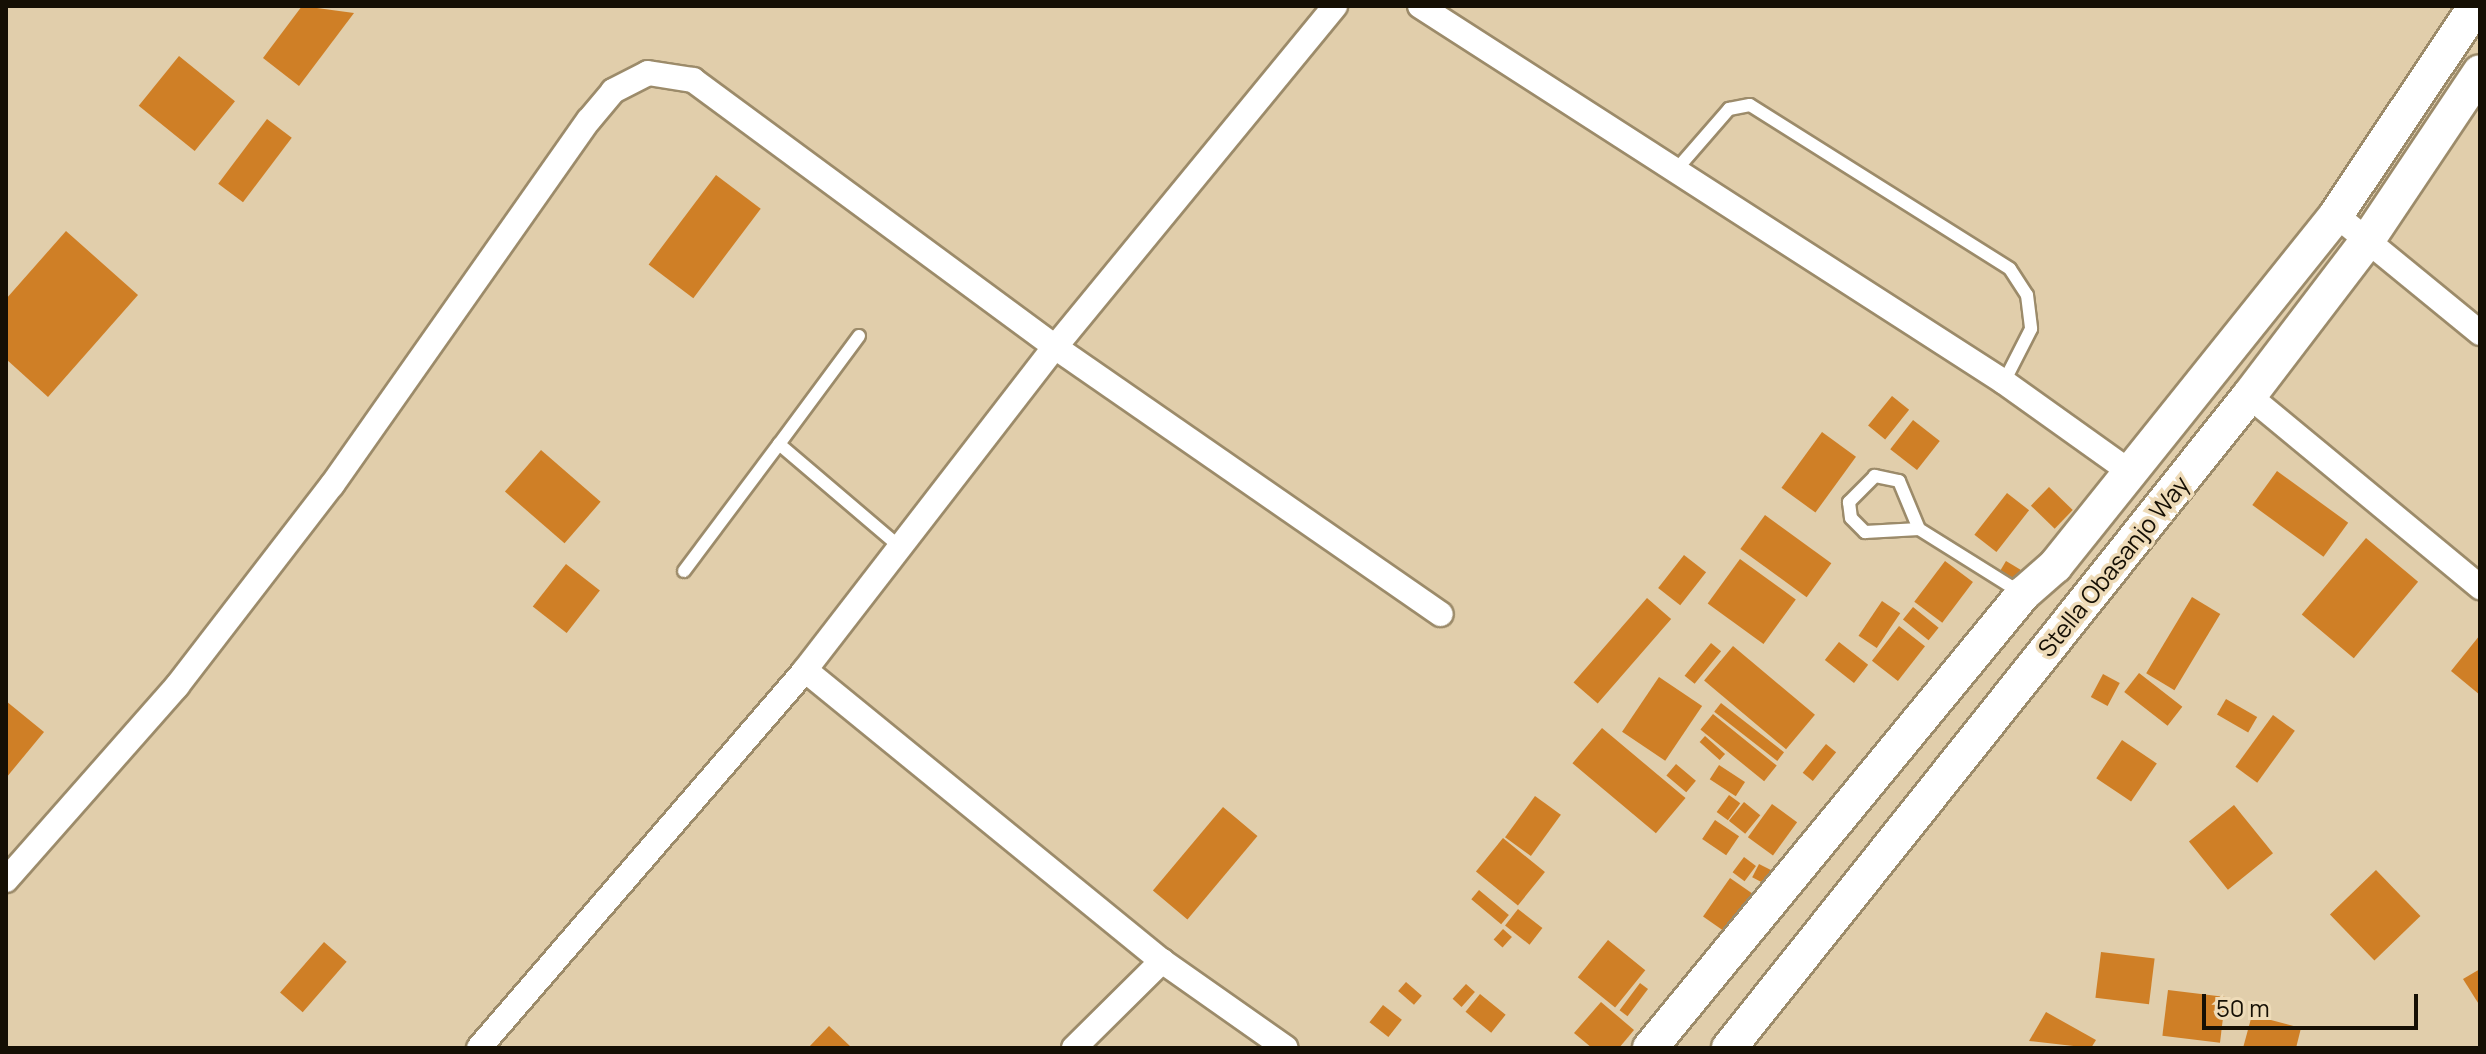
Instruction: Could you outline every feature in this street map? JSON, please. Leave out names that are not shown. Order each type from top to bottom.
[{"type":"street","points":[[479,1048],[805,670],[904,550],[1055,347],[1335,6]]},
{"type":"street","points":[[1420,6],[2004,382],[2130,472]]},
{"type":"street","points":[[1650,1048],[2023,594],[2055,566],[2336,215],[2476,6]]},
{"type":"street","name":"Stella Obasanjo Way","points":[[1729,1048],[2249,396],[2367,241],[2480,72]]},
{"type":"street","points":[[6,880],[177,686],[323,498],[589,120],[613,91],[648,73],[693,80],[1055,347],[1441,614]]},
{"type":"street","points":[[2336,215],[2480,333]]},
{"type":"street","points":[[2249,396],[2480,587]]},
{"type":"street","points":[[805,670],[1162,961],[1286,1048]]},
{"type":"street","points":[[1074,1048],[1162,961]]},
{"type":"lane","points":[[1676,170],[1729,109],[1750,105],[2010,269],[2027,295],[2031,329],[2004,382]]},
{"type":"lane","points":[[684,571],[859,336]]},
{"type":"lane","points":[[779,444],[904,550]]},
{"type":"lane","points":[[1919,529],[1899,481],[1875,476],[1849,502],[1856,527],[1865,532],[1919,529],[2023,594]]},
{"type":"building","points":[[302,6],[354,13],[299,86],[263,58]]},
{"type":"building","points":[[179,56],[235,101],[195,151],[139,106]]},
{"type":"building","points":[[267,119],[292,138],[243,202],[218,184]]},
{"type":"building","points":[[716,175],[761,209],[693,298],[649,264]]},
{"type":"building","points":[[66,231],[138,295],[48,397],[6,359],[6,299]]},
{"type":"building","points":[[1892,396],[1909,410],[1885,439],[1868,426]]},
{"type":"building","points":[[1913,420],[1940,441],[1917,470],[1890,449]]},
{"type":"building","points":[[1822,432],[1856,457],[1815,513],[1781,488]]},
{"type":"building","points":[[541,450],[601,502],[565,543],[505,492]]},
{"type":"building","points":[[2277,471],[2348,523],[2324,557],[2252,505]]},
{"type":"building","points":[[2049,487],[2073,510],[2055,529],[2031,506]]},
{"type":"building","points":[[2007,493],[2029,510],[1996,552],[1974,535]]},
{"type":"building","points":[[1765,515],[1831,563],[1807,597],[1740,549]]},
{"type":"building","points":[[2366,538],[2418,582],[2354,658],[2302,615]]},
{"type":"building","points":[[1684,555],[1706,572],[1680,605],[1658,588]]},
{"type":"building","points":[[1740,559],[1796,600],[1763,644],[1708,603]]},
{"type":"building","points":[[1945,561],[1973,582],[1942,623],[1914,602]]},
{"type":"building","points":[[2006,561],[2021,570],[2015,579],[2000,570]]},
{"type":"building","points":[[566,564],[600,590],[567,633],[533,607]]},
{"type":"building","points":[[2192,597],[2220,614],[2174,690],[2146,673]]},
{"type":"building","points":[[1647,598],[1671,619],[1598,704],[1574,683]]},
{"type":"building","points":[[1882,601],[1900,613],[1877,648],[1859,636]]},
{"type":"building","points":[[1913,607],[1939,628],[1929,640],[1903,619]]},
{"type":"building","points":[[1899,626],[1925,646],[1898,681],[1872,661]]},
{"type":"building","points":[[2480,635],[2480,695],[2451,671]]},
{"type":"building","points":[[1839,642],[1868,665],[1854,683],[1825,660]]},
{"type":"building","points":[[1711,643],[1721,651],[1695,684],[1685,676]]},
{"type":"building","points":[[1733,646],[1815,715],[1786,749],[1704,680]]},
{"type":"building","points":[[2139,673],[2182,707],[2168,726],[2124,692]]},
{"type":"building","points":[[2103,674],[2120,683],[2108,706],[2091,697]]},
{"type":"building","points":[[1659,677],[1702,706],[1665,761],[1622,732]]},
{"type":"building","points":[[2226,699],[2257,717],[2248,733],[2217,715]]},
{"type":"building","points":[[6,701],[44,732],[6,778]]},
{"type":"building","points":[[1721,703],[1784,752],[1777,761],[1714,712]]},
{"type":"building","points":[[1713,714],[1777,766],[1764,781],[1700,730]]},
{"type":"building","points":[[2273,715],[2295,731],[2257,783],[2235,767]]},
{"type":"building","points":[[1602,728],[1685,798],[1656,833],[1572,763]]},
{"type":"building","points":[[1705,736],[1725,754],[1720,760],[1700,742]]},
{"type":"building","points":[[2122,740],[2157,763],[2131,802],[2096,778]]},
{"type":"building","points":[[1826,744],[1836,752],[1813,781],[1803,773]]},
{"type":"building","points":[[1676,764],[1696,781],[1686,792],[1666,775]]},
{"type":"building","points":[[1719,765],[1745,782],[1736,796],[1710,779]]},
{"type":"building","points":[[1729,795],[1740,803],[1728,820],[1717,812]]},
{"type":"building","points":[[1535,796],[1561,815],[1531,856],[1505,837]]},
{"type":"building","points":[[1744,802],[1760,815],[1745,834],[1729,821]]},
{"type":"building","points":[[1772,804],[1797,822],[1773,855],[1748,837]]},
{"type":"building","points":[[2234,805],[2273,853],[2228,890],[2189,842]]},
{"type":"building","points":[[1223,807],[1257,836],[1187,919],[1153,890]]},
{"type":"building","points":[[1715,820],[1739,836],[1726,855],[1702,839]]},
{"type":"building","points":[[1503,838],[1545,872],[1518,905],[1476,871]]},
{"type":"building","points":[[1744,857],[1756,866],[1745,881],[1733,872]]},
{"type":"building","points":[[1759,864],[1777,873],[1770,886],[1752,877]]},
{"type":"building","points":[[2376,870],[2420,916],[2374,960],[2330,914]]},
{"type":"building","points":[[1730,878],[1756,896],[1729,935],[1703,917]]},
{"type":"building","points":[[1479,890],[1509,915],[1501,924],[1471,899]]},
{"type":"building","points":[[1518,909],[1542,928],[1529,945],[1505,926]]},
{"type":"building","points":[[1503,929],[1512,937],[1503,947],[1494,939]]},
{"type":"building","points":[[1608,940],[1645,970],[1615,1008],[1578,977]]},
{"type":"building","points":[[324,942],[347,962],[303,1012],[280,993]]},
{"type":"building","points":[[2101,952],[2155,959],[2149,1004],[2095,998]]},
{"type":"building","points":[[2480,969],[2480,1006],[2463,979]]},
{"type":"building","points":[[1406,982],[1422,996],[1414,1005],[1398,991]]},
{"type":"building","points":[[1640,983],[1648,989],[1628,1016],[1620,1010]]},
{"type":"building","points":[[1466,984],[1475,992],[1462,1007],[1453,999]]},
{"type":"building","points":[[2168,990],[2226,997],[2220,1043],[2162,1036]]},
{"type":"building","points":[[1480,994],[1506,1015],[1491,1033],[1466,1012]]},
{"type":"building","points":[[1601,1002],[1634,1030],[1619,1048],[1592,1048],[1574,1033]]},
{"type":"building","points":[[1383,1005],[1402,1020],[1388,1037],[1369,1022]]},
{"type":"building","points":[[2046,1012],[2096,1040],[2091,1048],[2029,1041]]},
{"type":"building","points":[[2252,1015],[2301,1028],[2296,1048],[2243,1048]]},
{"type":"building","points":[[829,1026],[852,1048],[808,1048]]}]
